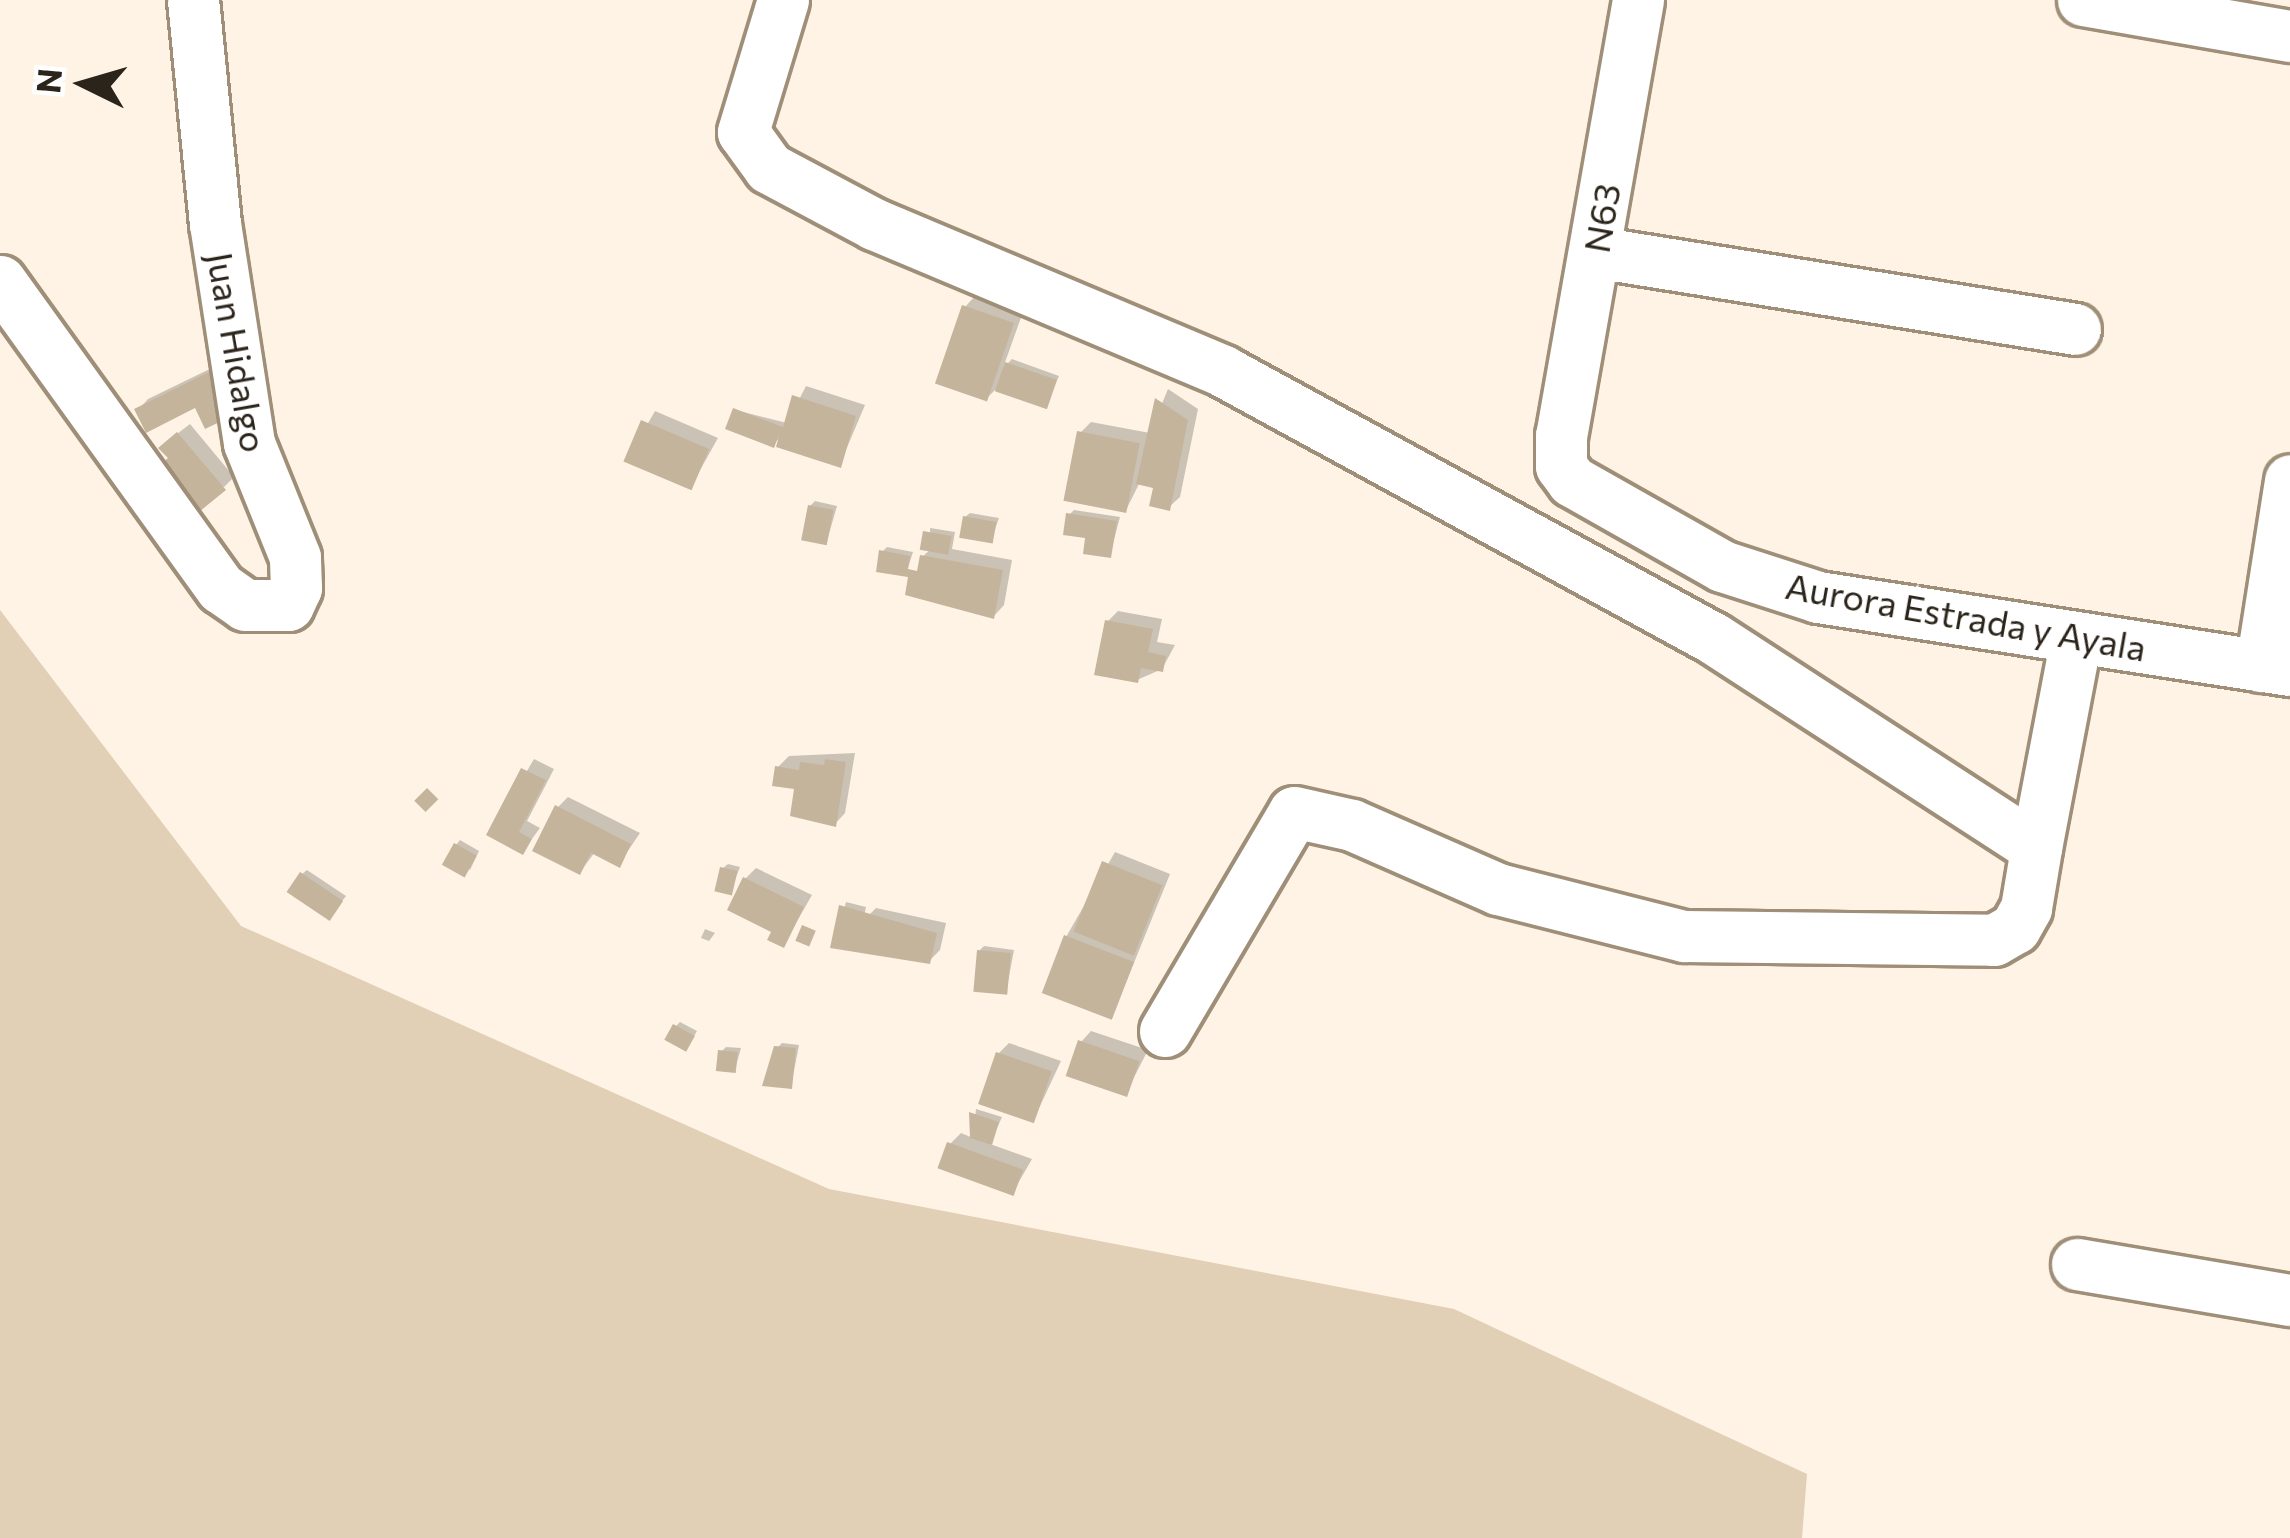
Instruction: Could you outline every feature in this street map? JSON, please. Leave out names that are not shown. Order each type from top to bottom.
[{"type":"street","name":"Juan Hidalgo","points":[[0,281],[220,588],[245,605],[288,605],[296,588],[295,556],[249,443],[215,224],[194,0]]},
{"type":"street","points":[[783,0],[743,132],[769,168],[815,195],[1223,370],[1702,632],[2036,848]]},
{"type":"street","name":"N63","points":[[1561,435],[1638,0]]},
{"type":"street","points":[[2083,0],[2290,36]]},
{"type":"street","points":[[1595,252],[2075,329]]},
{"type":"street","name":"Aurora Estrada y Ayala","points":[[1561,435],[1561,466],[1582,490],[1723,566],[1818,597],[2276,668]]},
{"type":"street","points":[[2276,668],[2290,480]]},
{"type":"street","points":[[1165,1031],[1294,812],[1352,824],[1498,890],[1684,936],[1994,940],[2014,928],[2026,908],[2076,638]]},
{"type":"street","points":[[2077,1264],[2290,1300]]},
{"type":"shaded area","points":[[0,610],[241,926],[829,1189],[1454,1309],[1807,1474],[1802,1538],[0,1538]]},
{"type":"building","points":[[962,305],[1014,323],[987,401],[935,383]]},
{"type":"building","points":[[1005,362],[1057,380],[1047,409],[995,391]]},
{"type":"building","points":[[209,372],[230,417],[205,429],[195,408],[146,433],[134,409]]},
{"type":"building","points":[[792,395],[856,416],[841,468],[776,447],[780,432],[774,448],[725,429],[733,408],[783,427]]},
{"type":"building","points":[[1155,398],[1188,420],[1170,511],[1149,506],[1153,488],[1136,484]]},
{"type":"building","points":[[641,420],[709,449],[692,490],[623,461]]},
{"type":"building","points":[[1077,431],[1140,443],[1126,513],[1063,501]]},
{"type":"building","points":[[177,432],[226,490],[189,520],[150,473],[168,458],[158,448]]},
{"type":"building","points":[[808,505],[834,510],[827,545],[801,540]]},
{"type":"building","points":[[1066,513],[1117,521],[1111,558],[1083,554],[1085,538],[1063,535]]},
{"type":"building","points":[[963,516],[996,522],[993,544],[959,538]]},
{"type":"building","points":[[923,531],[952,536],[948,555],[920,550]]},
{"type":"building","points":[[879,550],[910,556],[908,569],[917,571],[920,555],[1003,570],[994,619],[905,595],[908,577],[876,572]]},
{"type":"building","points":[[1105,620],[1153,629],[1148,652],[1166,656],[1163,672],[1141,668],[1138,683],[1094,675]]},
{"type":"building","points":[[825,759],[846,762],[836,827],[790,816],[794,789],[772,786],[775,766],[799,770],[800,762],[824,765]]},
{"type":"building","points":[[521,768],[546,780],[519,832],[532,839],[523,855],[486,835]]},
{"type":"building","points":[[427,788],[438,799],[426,812],[414,801]]},
{"type":"building","points":[[555,805],[631,844],[620,868],[591,853],[580,875],[532,851]]},
{"type":"building","points":[[454,843],[477,856],[465,877],[442,865]]},
{"type":"building","points":[[1102,861],[1162,885],[1134,956],[1074,931]]},
{"type":"building","points":[[720,867],[738,871],[732,895],[714,891]]},
{"type":"building","points":[[300,872],[343,901],[330,921],[287,892]]},
{"type":"building","points":[[743,877],[804,907],[784,948],[767,940],[771,932],[727,910]]},
{"type":"building","points":[[839,905],[937,933],[930,964],[830,948]]},
{"type":"building","points":[[802,925],[816,931],[809,947],[795,941]]},
{"type":"building","points":[[1064,935],[1134,962],[1112,1020],[1042,993]]},
{"type":"building","points":[[977,950],[1011,953],[1007,995],[973,992]]},
{"type":"building","points":[[673,1024],[695,1036],[686,1052],[664,1040]]},
{"type":"building","points":[[1078,1040],[1139,1061],[1127,1097],[1066,1076]]},
{"type":"building","points":[[774,1046],[796,1048],[792,1089],[762,1086]]},
{"type":"building","points":[[718,1050],[738,1052],[736,1073],[716,1071]]},
{"type":"building","points":[[996,1052],[1052,1071],[1034,1123],[978,1104]]},
{"type":"building","points":[[969,1112],[999,1122],[992,1145],[970,1138]]},
{"type":"building","points":[[947,1142],[1023,1170],[1014,1196],[937,1168]]}]
